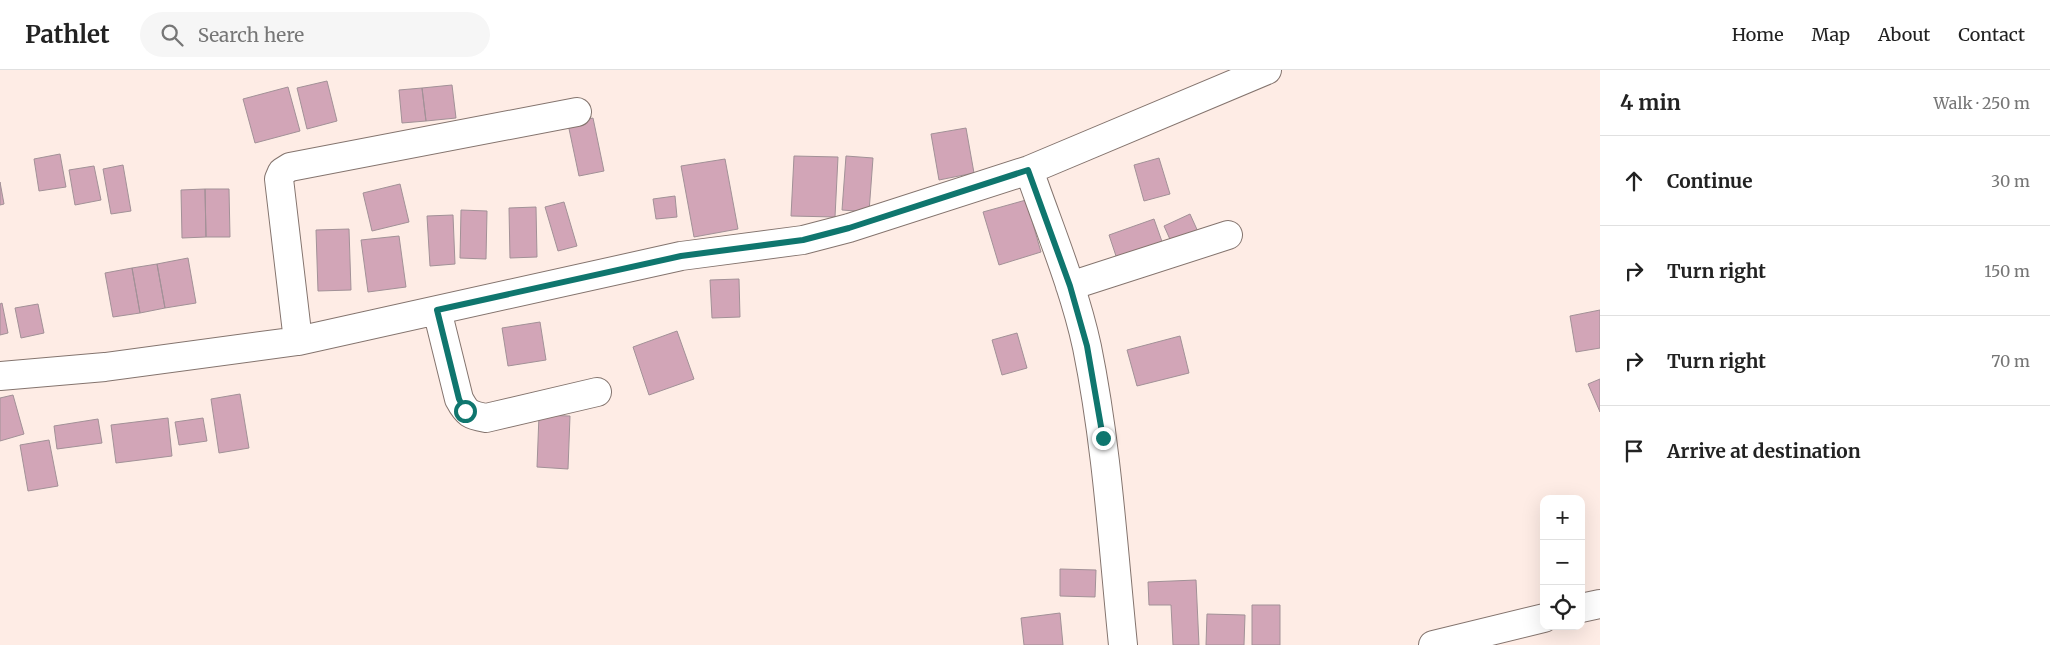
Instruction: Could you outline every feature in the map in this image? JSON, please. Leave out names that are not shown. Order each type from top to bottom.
[{"type":"street","points":[[0,376],[105,367],[298,341],[681,256],[803,240],[849,228],[1028,170],[1267,70]]},
{"type":"street","points":[[298,341],[279,179],[282,172],[290,167],[577,112]]},
{"type":"street","points":[[1028,170],[1070,286],[1087,346],[1103,438],[1123,645]]},
{"type":"street","points":[[1070,286],[1228,234]]},
{"type":"street","points":[[437,310],[459,399],[465,411],[486,418],[597,392]]},
{"type":"street","points":[[1585,607],[1600,604]]},
{"type":"street","points":[[1433,645],[1540,619]]},
{"type":"building","points":[[327,81],[337,121],[307,129],[297,88]]},
{"type":"building","points":[[452,85],[456,118],[426,121],[422,88]]},
{"type":"building","points":[[288,87],[300,131],[255,143],[243,99]]},
{"type":"building","points":[[422,88],[426,121],[402,123],[399,90]]},
{"type":"building","points":[[593,118],[604,171],[579,176],[568,124]]},
{"type":"building","points":[[966,128],[974,173],[939,180],[931,134]]},
{"type":"building","points":[[60,154],[66,187],[39,191],[34,159]]},
{"type":"building","points":[[794,156],[838,157],[835,217],[791,216]]},
{"type":"building","points":[[846,156],[873,158],[869,212],[842,210]]},
{"type":"building","points":[[1159,158],[1170,194],[1144,201],[1134,165]]},
{"type":"building","points":[[725,159],[738,229],[694,237],[681,166]]},
{"type":"building","points":[[123,165],[131,211],[111,214],[103,169]]},
{"type":"building","points":[[94,166],[101,200],[75,205],[69,170]]},
{"type":"building","points":[[0,182],[4,204],[0,205]]},
{"type":"building","points":[[400,184],[409,222],[372,231],[363,193]]},
{"type":"building","points":[[205,189],[229,189],[230,237],[206,237]]},
{"type":"building","points":[[205,189],[206,237],[182,238],[181,190]]},
{"type":"building","points":[[675,196],[677,217],[656,219],[653,199]]},
{"type":"building","points":[[1026,200],[1041,252],[999,265],[983,212]]},
{"type":"building","points":[[564,202],[577,246],[558,251],[545,207]]},
{"type":"building","points":[[536,207],[537,257],[510,258],[509,208]]},
{"type":"building","points":[[461,210],[487,211],[486,259],[460,258]]},
{"type":"building","points":[[1190,214],[1199,234],[1173,246],[1164,226]]},
{"type":"building","points":[[453,215],[455,264],[430,266],[427,216]]},
{"type":"building","points":[[1154,219],[1165,250],[1119,265],[1109,235]]},
{"type":"building","points":[[349,229],[351,290],[318,291],[316,230]]},
{"type":"building","points":[[399,236],[406,287],[368,292],[361,240]]},
{"type":"building","points":[[188,258],[196,303],[165,308],[157,264]]},
{"type":"building","points":[[157,264],[165,308],[140,313],[132,268]]},
{"type":"building","points":[[132,268],[140,313],[113,317],[105,273]]},
{"type":"building","points":[[739,279],[740,317],[712,318],[710,280]]},
{"type":"building","points":[[2,303],[8,333],[0,335],[0,304]]},
{"type":"building","points":[[38,304],[44,333],[21,338],[15,308]]},
{"type":"building","points":[[1600,310],[1600,348],[1576,352],[1570,316]]},
{"type":"building","points":[[540,322],[546,360],[508,366],[502,328]]},
{"type":"building","points":[[677,331],[694,379],[649,395],[633,347]]},
{"type":"building","points":[[1017,333],[1027,368],[1002,375],[992,340]]},
{"type":"building","points":[[1180,336],[1189,373],[1137,386],[1127,350]]},
{"type":"building","points":[[1600,379],[1600,412],[1588,384]]},
{"type":"building","points":[[240,394],[249,448],[219,453],[211,399]]},
{"type":"building","points":[[13,395],[24,434],[0,441],[0,398]]},
{"type":"building","points":[[539,415],[570,416],[568,469],[537,467]]},
{"type":"building","points":[[168,418],[172,456],[116,463],[111,425]]},
{"type":"building","points":[[203,418],[207,441],[179,445],[175,422]]},
{"type":"building","points":[[98,419],[102,443],[57,449],[54,426]]},
{"type":"building","points":[[49,440],[58,486],[28,491],[20,445]]},
{"type":"building","points":[[1060,569],[1096,570],[1095,597],[1060,596]]},
{"type":"building","points":[[1196,580],[1199,645],[1173,645],[1171,605],[1149,605],[1148,582]]},
{"type":"building","points":[[1252,605],[1280,605],[1280,645],[1252,645]]},
{"type":"building","points":[[1060,613],[1063,645],[1024,645],[1021,618]]},
{"type":"building","points":[[1207,614],[1245,615],[1244,645],[1206,645]]},
{"type":"route","points":[[465,411],[459,399],[437,310],[681,256],[803,240],[849,228],[1028,170],[1070,286],[1087,346],[1103,438]]}]
